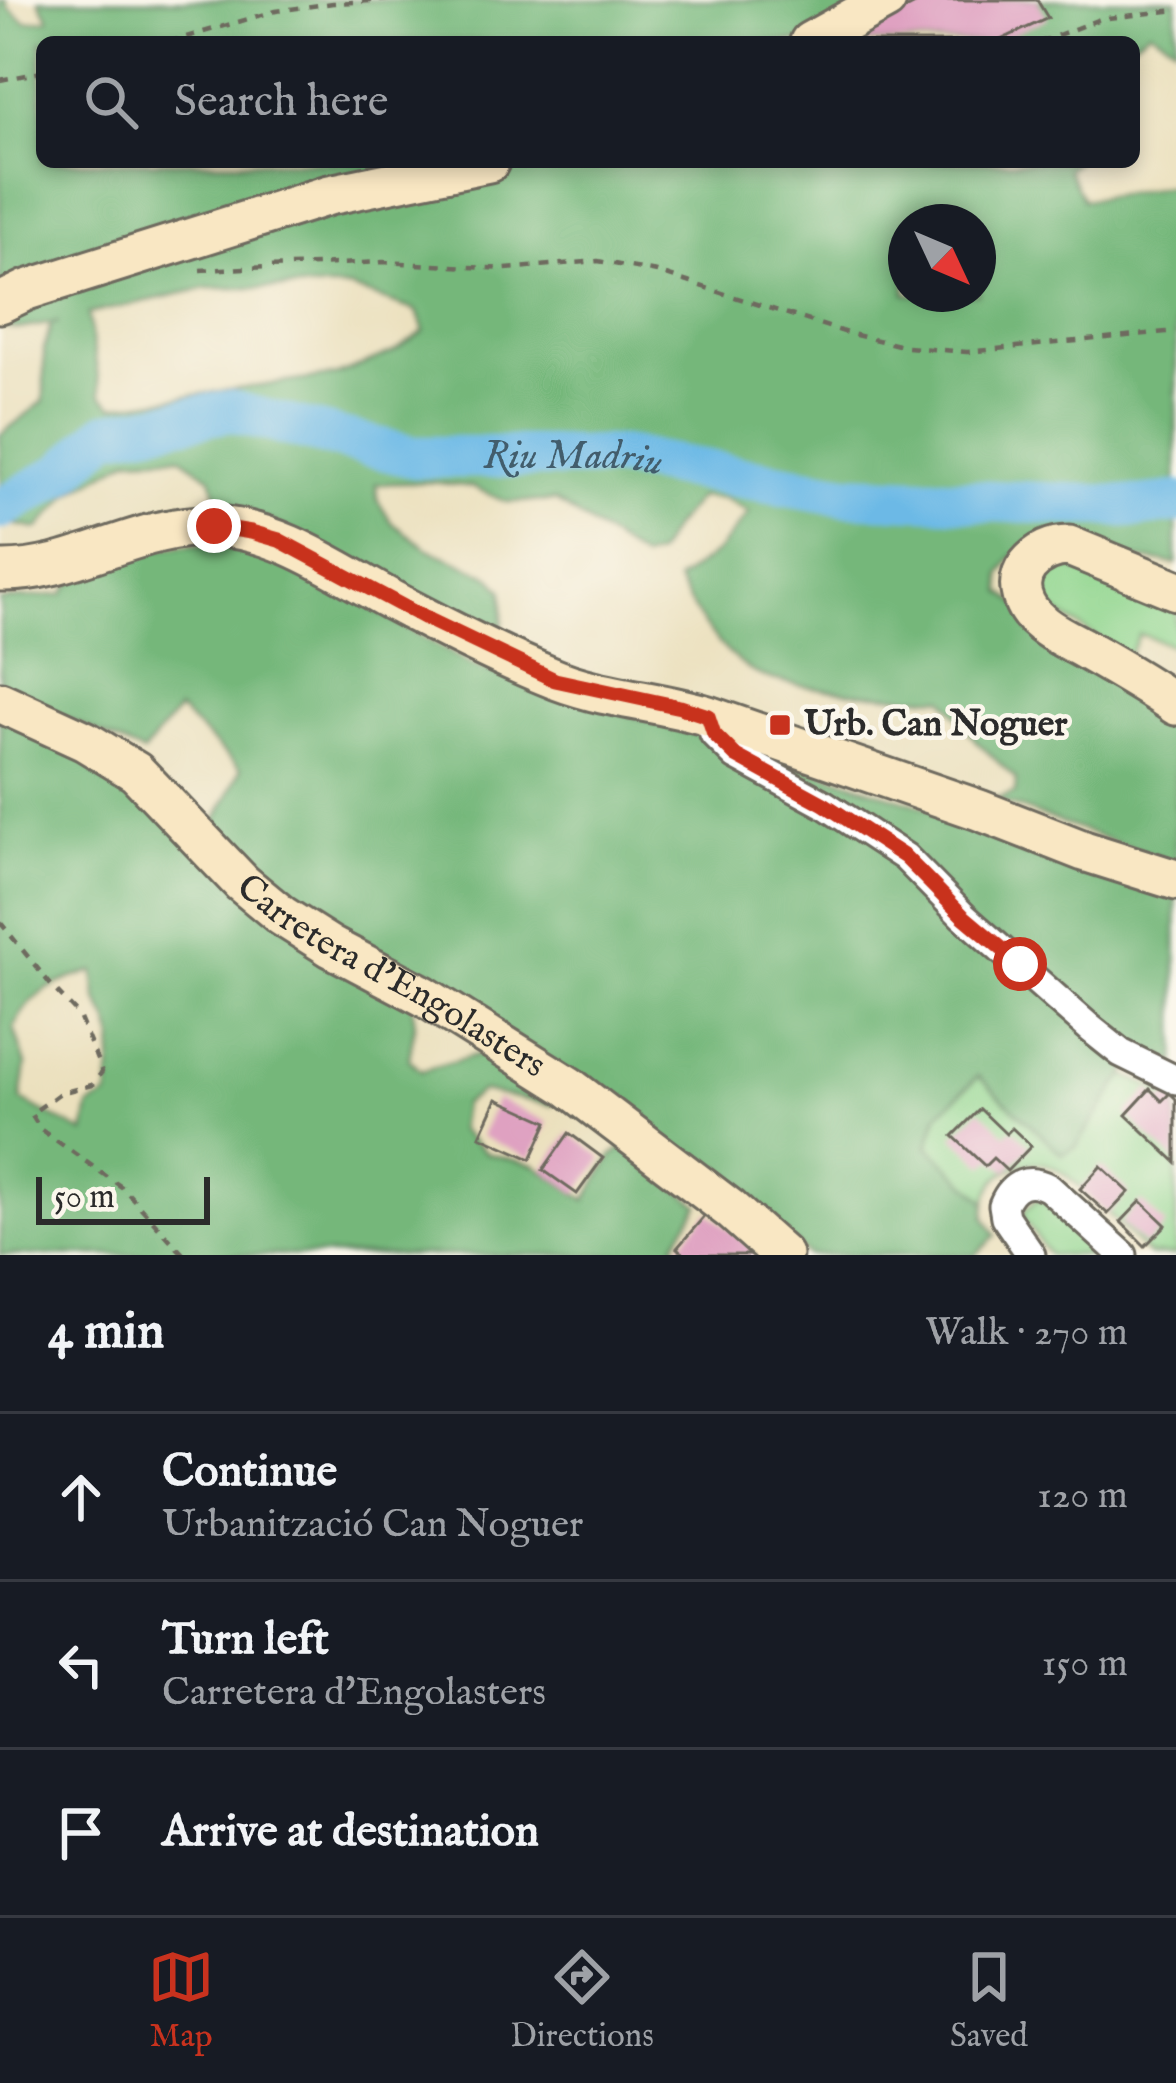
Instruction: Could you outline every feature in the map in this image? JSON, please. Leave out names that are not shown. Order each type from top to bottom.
[{"type":"main road","points":[[821,36],[886,0]]},
{"type":"main road","points":[[0,302],[329,195],[460,168]]},
{"type":"main road","points":[[0,572],[47,568],[178,529],[214,526],[251,532],[279,540],[555,680],[708,716],[1176,880]]},
{"type":"main road","points":[[1176,590],[1069,546],[1056,546],[1030,562],[1019,588],[1040,623],[1176,705]]},
{"type":"main road","name":"Carretera d'Engolasters","points":[[0,702],[86,741],[136,772],[242,883],[282,916],[424,996],[568,1086],[711,1194],[782,1255]]},
{"type":"street","points":[[708,716],[714,734],[736,756],[824,804],[905,857],[963,916],[1091,1029],[1121,1053],[1176,1080]]},
{"type":"street","points":[[1031,1255],[1005,1217],[1003,1205],[1015,1186],[1026,1181],[1049,1188],[1123,1255]]},
{"type":"path","points":[[190,36],[276,11],[387,0]]},
{"type":"path","points":[[1056,36],[1100,19],[1176,10]]},
{"type":"path","points":[[0,80],[36,73]]},
{"type":"path","points":[[198,271],[383,262],[505,268],[598,261],[657,272],[847,333],[936,352],[1176,332]]},
{"type":"path","points":[[0,922],[78,1014],[102,1072],[92,1085],[60,1093],[31,1114],[40,1129],[123,1188],[184,1255]]},
{"type":"green space","points":[[0,0],[6,0],[26,22],[49,19],[39,0],[1176,0],[1176,46],[1150,30],[1140,37],[36,36],[36,168],[1068,168],[1083,200],[1167,186],[1176,195],[1176,564],[1012,557],[1001,575],[1002,592],[1176,721],[1176,864],[797,729],[807,726],[997,799],[1015,793],[1016,779],[976,741],[944,698],[786,683],[748,669],[716,640],[677,581],[717,552],[749,513],[725,499],[699,497],[656,555],[642,559],[555,501],[506,502],[473,487],[432,482],[376,484],[378,501],[391,522],[428,549],[490,576],[503,590],[498,640],[270,521],[220,506],[211,477],[180,456],[130,458],[70,494],[38,529],[0,518],[0,435],[44,401],[44,349],[51,324],[59,322],[18,329],[0,326]],"holes":[[[206,288],[349,288],[417,311],[424,331],[394,352],[338,375],[114,406],[101,395],[88,314]]]},
{"type":"green space","points":[[224,542],[302,569],[470,664],[796,764],[1176,890],[1176,1063],[1140,1052],[1076,1147],[1062,1154],[978,1076],[938,1115],[928,1146],[986,1202],[985,1218],[996,1236],[975,1255],[808,1255],[723,1187],[285,898],[212,829],[241,769],[178,710],[143,753],[0,688],[0,600],[63,594],[75,578],[155,548]]},
{"type":"green space","points":[[1062,564],[1176,607],[1176,647],[1139,634],[1128,657],[1044,604],[1039,583],[1043,573]]},
{"type":"green space","points":[[0,717],[115,775],[412,1004],[415,1023],[409,1059],[421,1071],[479,1054],[504,1062],[557,1098],[552,1105],[482,1091],[463,1104],[459,1130],[486,1153],[535,1165],[586,1200],[612,1156],[623,1147],[699,1205],[674,1244],[685,1255],[0,1255]],"holes":[[[94,971],[97,999],[114,1040],[108,1096],[89,1107],[84,1133],[21,1100],[26,1065],[14,1028],[28,1005],[68,979]]]},
{"type":"green space","points":[[1124,1075],[1176,1096],[1176,1255],[1149,1255],[1087,1193],[1051,1166],[1032,1163],[1008,1171],[996,1181],[986,1202],[928,1146],[938,1115],[979,1076],[1076,1147]]},
{"type":"green space","points":[[1037,1199],[1103,1255],[1049,1255],[1024,1219],[1024,1211]]},
{"type":"building","points":[[923,0],[1037,0],[1048,18],[1009,36],[854,36]]},
{"type":"building","points":[[1150,1089],[1162,1101],[1170,1093],[1176,1099],[1176,1162],[1126,1115]]},
{"type":"building","points":[[497,1099],[548,1122],[531,1159],[480,1136]]},
{"type":"building","points":[[980,1109],[1006,1134],[1012,1128],[1031,1146],[1007,1171],[993,1158],[985,1166],[953,1136]]},
{"type":"building","points":[[569,1133],[603,1158],[577,1194],[543,1170]]},
{"type":"building","points":[[1101,1166],[1129,1192],[1108,1214],[1080,1189]]},
{"type":"building","points":[[1141,1201],[1166,1225],[1145,1246],[1121,1222]]},
{"type":"building","points":[[708,1212],[759,1255],[685,1255],[677,1248]]},
{"type":"waterway","name":"Riu Madriu","points":[[0,509],[64,472],[106,433],[230,411],[414,457],[624,457],[846,495],[1139,507],[1176,502]]},
{"type":"place","name":"Urb. Can Noguer","points":[[780,725]]},
{"type":"route","points":[[214,526],[279,540],[555,680],[708,716],[714,734],[736,756],[824,804],[905,857],[963,916],[1020,964]]}]
